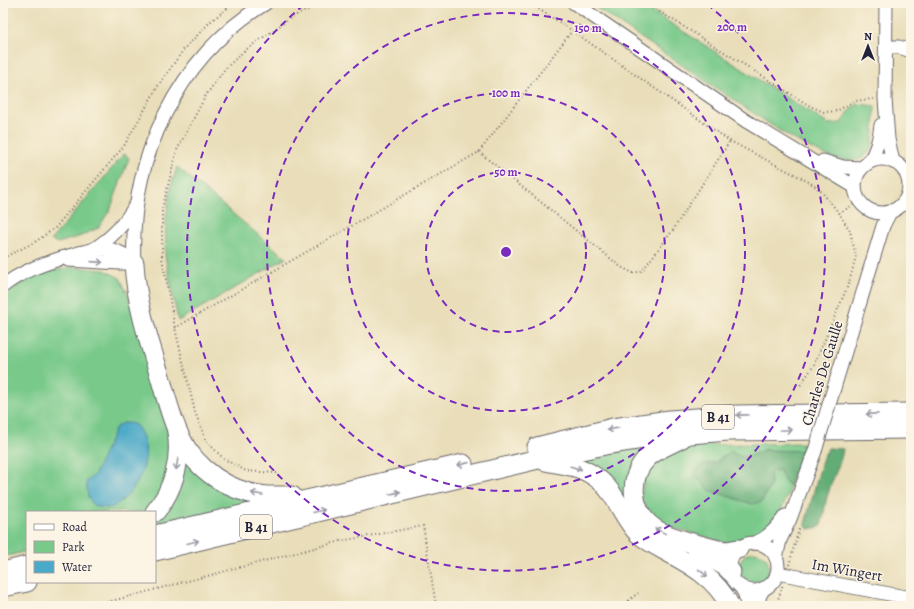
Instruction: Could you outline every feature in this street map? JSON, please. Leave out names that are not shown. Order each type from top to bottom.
[{"type":"highway","name":"B 41","points":[[134,263],[135,282],[143,321],[175,425],[178,446],[176,467],[170,489],[156,511]]},
{"type":"highway","name":"B 41","points":[[156,535],[613,428],[670,420],[736,416],[911,413]]},
{"type":"highway","name":"B 41","points":[[175,425],[186,447],[202,466],[216,478],[232,487],[249,493],[267,496],[324,495]]},
{"type":"highway","name":"B 41","points":[[156,551],[538,459],[610,444],[691,433],[729,430],[911,429]]},
{"type":"highway","name":"B 41","points":[[691,433],[654,452],[643,463],[634,483],[636,505],[644,519],[656,530],[718,550],[726,551],[738,549]]},
{"type":"highway","name":"B 41","points":[[538,459],[578,468],[601,480],[612,492],[634,528],[644,538],[692,565],[703,573],[721,592],[730,606]]},
{"type":"highway","name":"B 41","points":[[657,546],[676,549],[716,560],[725,566],[736,579]]},
{"type":"highway","points":[[3,572],[26,566]]},
{"type":"highway","points":[[3,588],[26,582]]},
{"type":"street","name":"B 41","points":[[134,263],[134,230],[137,203],[144,167],[153,140],[162,120],[184,82],[201,59],[226,33],[266,3]]},
{"type":"street","points":[[574,3],[746,121],[792,149],[850,182],[855,187],[860,201],[870,210],[880,213],[890,212],[909,199],[908,180],[903,169],[893,162],[881,159],[857,169],[832,164],[792,149]]},
{"type":"street","points":[[886,3],[885,99],[888,139],[893,162]]},
{"type":"street","points":[[886,47],[899,47],[911,51]]},
{"type":"street","points":[[855,187],[857,177],[874,156],[878,147],[885,99]]},
{"type":"street","points":[[90,251],[105,242],[118,231],[129,217],[137,203]]},
{"type":"street","name":"Charles De Gaulle","points":[[870,210],[875,229],[873,260]]},
{"type":"street","name":"Charles De Gaulle","points":[[776,558],[780,540],[790,520],[815,451],[883,226],[890,212]]},
{"type":"street","points":[[3,286],[27,270],[48,262],[90,251],[107,250],[119,252],[134,263]]},
{"type":"street","points":[[60,259],[134,263]]},
{"type":"street","name":"Charles De Gaulle","points":[[755,543],[765,539],[775,530],[800,494]]},
{"type":"street","points":[[747,606],[745,594],[736,579],[731,560],[738,549],[748,544],[755,543],[768,548],[776,558],[777,566],[773,580],[764,588],[757,606]]},
{"type":"street","name":"Im Wingert","points":[[776,573],[911,598]]},
{"type":"street","points":[[736,579],[749,590],[759,590],[764,588]]},
{"type":"path","points":[[3,258],[35,242],[54,228],[124,146],[158,86],[184,49],[211,21],[234,3]]},
{"type":"path","points":[[277,473],[246,471],[224,459],[206,441],[195,412],[175,328],[162,258],[162,209],[176,150],[206,95],[225,69],[244,51],[292,17],[323,3]]},
{"type":"path","points":[[524,3],[537,8],[572,30],[730,141],[809,182],[820,190],[839,213],[850,231],[856,256],[849,283],[814,366],[799,387]]},
{"type":"path","points":[[646,3],[810,106],[824,112],[837,111],[854,100],[885,99]]},
{"type":"path","points":[[175,328],[479,152],[572,30]]},
{"type":"path","points":[[479,152],[621,267],[633,273],[642,271],[673,230],[730,141]]},
{"type":"path","points":[[839,213],[860,201]]},
{"type":"path","points":[[92,606],[341,541],[423,526],[436,606]]},
{"type":"path","points":[[622,606],[638,592]]},
{"type":"green space","points":[[589,3],[639,3],[828,124],[841,123],[851,109],[858,104],[875,106],[872,146],[865,156],[855,160],[842,160],[814,150],[780,131]]},
{"type":"green space","points":[[124,154],[129,158],[110,210],[98,228],[81,236],[58,243],[51,240]]},
{"type":"green space","points":[[177,167],[286,258],[178,321],[165,256],[166,217],[171,187]]},
{"type":"green space","points":[[73,267],[105,270],[120,278],[129,297],[169,429],[172,463],[161,495],[147,511],[26,511],[26,551],[3,557],[3,299],[17,286],[43,272]]},
{"type":"green space","points":[[803,443],[802,451],[763,450],[748,457],[724,455],[716,462],[703,465],[694,472],[710,490],[762,502],[771,484],[770,471],[780,470],[784,481],[790,485],[788,495],[774,525],[761,535],[751,536],[731,544],[666,526],[654,521],[641,498],[645,473],[653,462],[682,448],[703,445]]},
{"type":"green space","points":[[649,446],[631,509],[573,459]]},
{"type":"green space","points":[[828,448],[843,449],[842,455],[830,488],[820,527],[808,529],[805,524],[824,454]]},
{"type":"green space","points":[[763,450],[802,451],[790,485],[784,481],[780,470],[770,471],[771,484],[761,502],[752,504],[709,490],[693,472],[703,465],[716,462],[731,451],[743,457],[751,456]]},
{"type":"green space","points":[[186,460],[259,502],[156,526],[156,520]]},
{"type":"green space","points":[[754,552],[765,556],[769,567],[765,578],[754,582],[743,578],[739,567],[743,556]]},
{"type":"water","points":[[123,423],[129,423],[138,427],[144,442],[146,451],[145,461],[139,480],[127,496],[115,506],[104,508],[94,506],[88,497],[86,482],[95,474],[116,427]]}]
